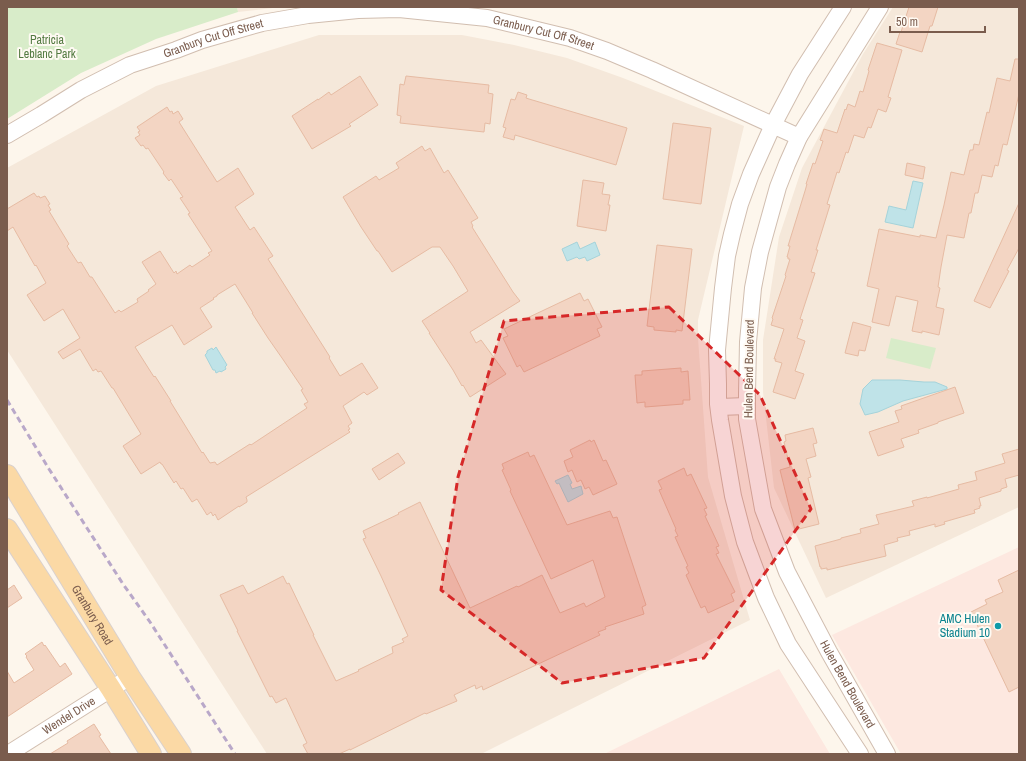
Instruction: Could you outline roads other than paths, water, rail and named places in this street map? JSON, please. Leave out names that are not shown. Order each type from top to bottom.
[{"type":"main road","name":"Granbury Road","points":[[7,474],[130,677],[181,754]]},
{"type":"main road","name":"Granbury Road","points":[[10,541],[111,689],[151,754]]},
{"type":"street","name":"Hulen Bend Boulevard","points":[[843,7],[800,74],[773,125],[751,174],[740,204],[727,256],[722,295],[718,343],[718,384],[719,407],[733,496],[745,542],[766,598],[788,644],[860,754]]},
{"type":"street","name":"Hulen Bend Boulevard","points":[[880,7],[799,137],[778,187],[760,252],[753,288],[749,336],[747,419],[763,509],[787,572],[829,652],[887,754]]},
{"type":"street","name":"Granbury Cut Off Street","points":[[7,135],[82,90],[130,65],[202,40],[262,23],[308,15],[358,10],[399,9],[487,18],[570,38],[652,70],[799,137]]},
{"type":"street","points":[[719,407],[747,406]]},
{"type":"street","points":[[722,428],[749,430]]},
{"type":"street","name":"Wendel Drive","points":[[8,754],[130,677]]},
{"type":"water","points":[[913,181],[923,183],[913,228],[885,222],[889,206],[906,210]]},
{"type":"water","points":[[577,242],[580,249],[595,242],[600,255],[587,261],[585,257],[579,259],[577,257],[567,261],[562,249]]},
{"type":"water","points":[[216,347],[227,365],[225,367],[226,369],[216,373],[205,355],[207,351],[212,348],[213,350]]},
{"type":"water","points":[[872,380],[935,382],[947,387],[947,389],[903,401],[878,412],[865,415],[860,404],[863,389]]},
{"type":"water","points":[[568,475],[572,483],[570,484],[572,489],[581,486],[583,494],[568,502],[559,483],[557,484],[555,481]]},
{"type":"railway","points":[[7,400],[49,469],[123,584],[150,622],[235,754]]},
{"type":"place","name":"AMC Hulen Stadium 10","points":[[998,626]]},
{"type":"park label","name":"Patricia Leblanc Park","points":[[47,47]]}]
